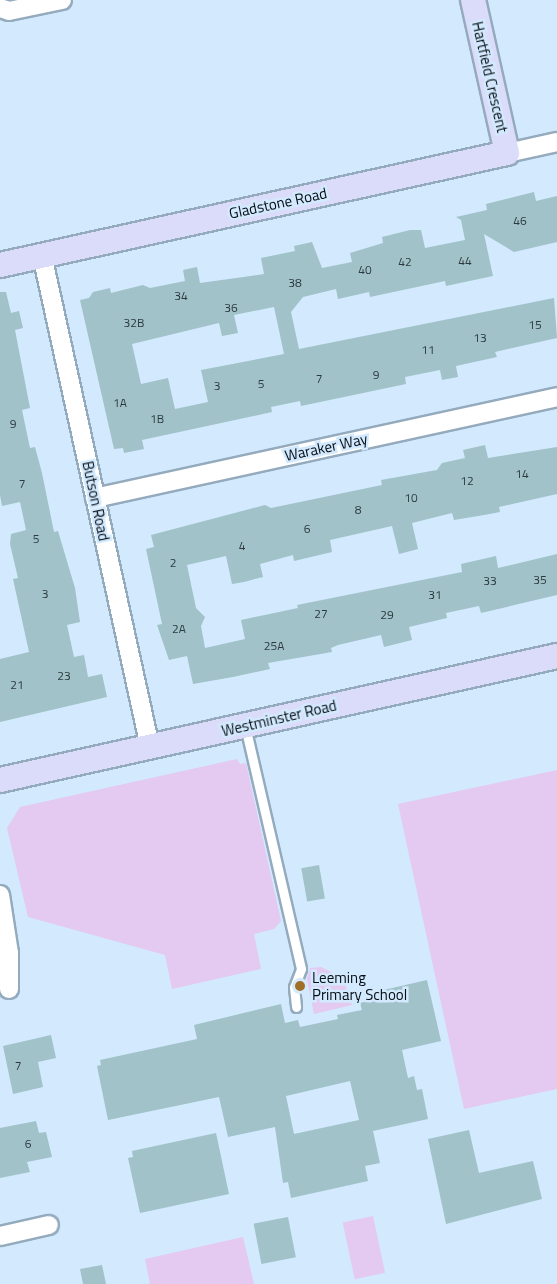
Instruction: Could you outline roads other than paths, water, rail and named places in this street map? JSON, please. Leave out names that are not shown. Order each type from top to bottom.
[{"type":"street","points":[[0,8],[9,11],[62,0]]},
{"type":"street","name":"Hartfield Crescent","points":[[473,0],[507,153]]},
{"type":"street","name":"Gladstone Road","points":[[0,265],[557,142]]},
{"type":"street","name":"Butson Road","points":[[42,255],[150,747]]},
{"type":"street","name":"Waraker Way","points":[[95,498],[557,397]]},
{"type":"street","name":"Westminster Road","points":[[0,780],[557,656]]},
{"type":"street","points":[[0,896],[9,953],[9,989]]},
{"type":"street","points":[[0,1236],[49,1225]]},
{"type":"lane","points":[[245,726],[301,969],[294,987],[296,1007]]},
{"type":"place","name":"Leeming Primary School","points":[[300,986]]}]
